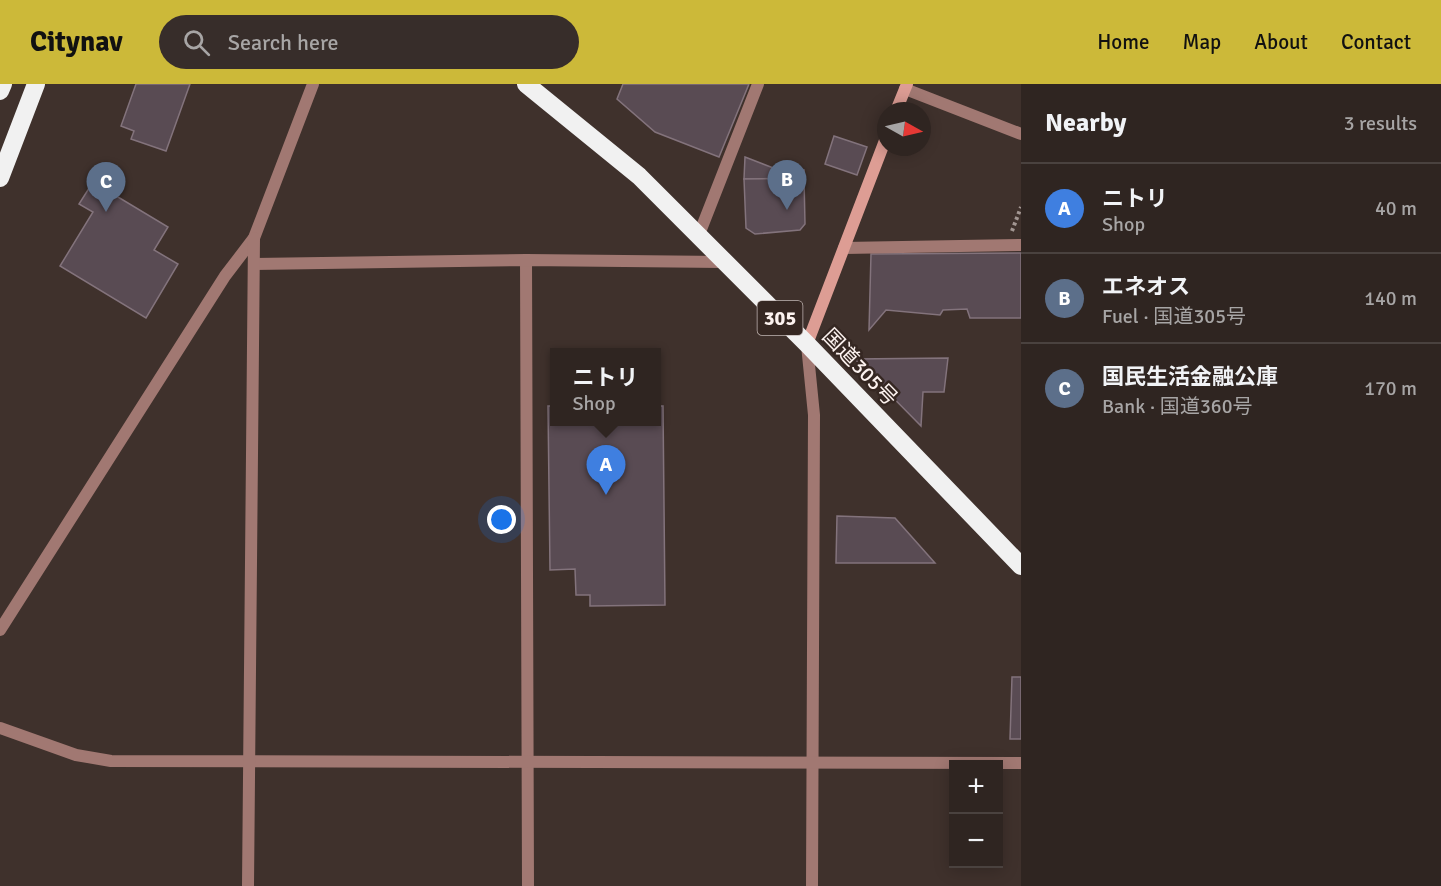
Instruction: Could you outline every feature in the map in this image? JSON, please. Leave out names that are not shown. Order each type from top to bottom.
[{"type":"highway","points":[[0,91],[3,84]]},
{"type":"highway","points":[[0,178],[36,84]]},
{"type":"highway","name":"国道305号","points":[[532,86],[639,176],[1021,566]]},
{"type":"street","points":[[0,630],[225,276],[254,238],[313,84]]},
{"type":"street","points":[[698,237],[758,84]]},
{"type":"street","points":[[900,102],[906,86],[1021,134]]},
{"type":"street","points":[[812,886],[814,415],[807,345],[879,156]]},
{"type":"street","points":[[248,886],[254,238]]},
{"type":"street","points":[[844,248],[1021,245]]},
{"type":"street","points":[[254,264],[526,260],[723,262]]},
{"type":"street","points":[[526,260],[528,886]]},
{"type":"street","points":[[0,728],[76,755],[111,761],[1021,763]]},
{"type":"path","points":[[1006,245],[1021,207]]},
{"type":"building","points":[[136,84],[190,84],[166,151],[131,139],[134,131],[121,126]]},
{"type":"building","points":[[623,84],[749,84],[719,157],[655,132],[617,99]]},
{"type":"building","points":[[834,136],[867,147],[857,175],[825,164]]},
{"type":"building","points":[[745,157],[781,171],[804,170],[804,178],[744,179]]},
{"type":"building","points":[[804,178],[805,224],[800,230],[755,234],[746,228],[744,179]]},
{"type":"building","points":[[93,182],[168,227],[154,250],[178,264],[146,318],[60,266],[93,212],[79,204]]},
{"type":"building","points":[[1021,253],[1021,318],[970,318],[967,309],[943,310],[940,315],[886,310],[869,330],[871,254]]},
{"type":"building","points":[[948,358],[944,392],[923,392],[921,426],[855,359]]},
{"type":"building","points":[[548,406],[550,406],[550,426],[661,426],[661,406],[663,406],[665,605],[590,606],[590,595],[576,595],[575,569],[550,570]]},
{"type":"building","points":[[837,516],[895,518],[935,563],[836,563]]},
{"type":"building","points":[[1012,677],[1021,677],[1021,739],[1010,739]]},
{"type":"place","name":"エネオス","points":[[787,210]]},
{"type":"place","name":"国民生活金融公庫","points":[[106,212]]},
{"type":"place","name":"ニトリ","points":[[606,495]]}]
